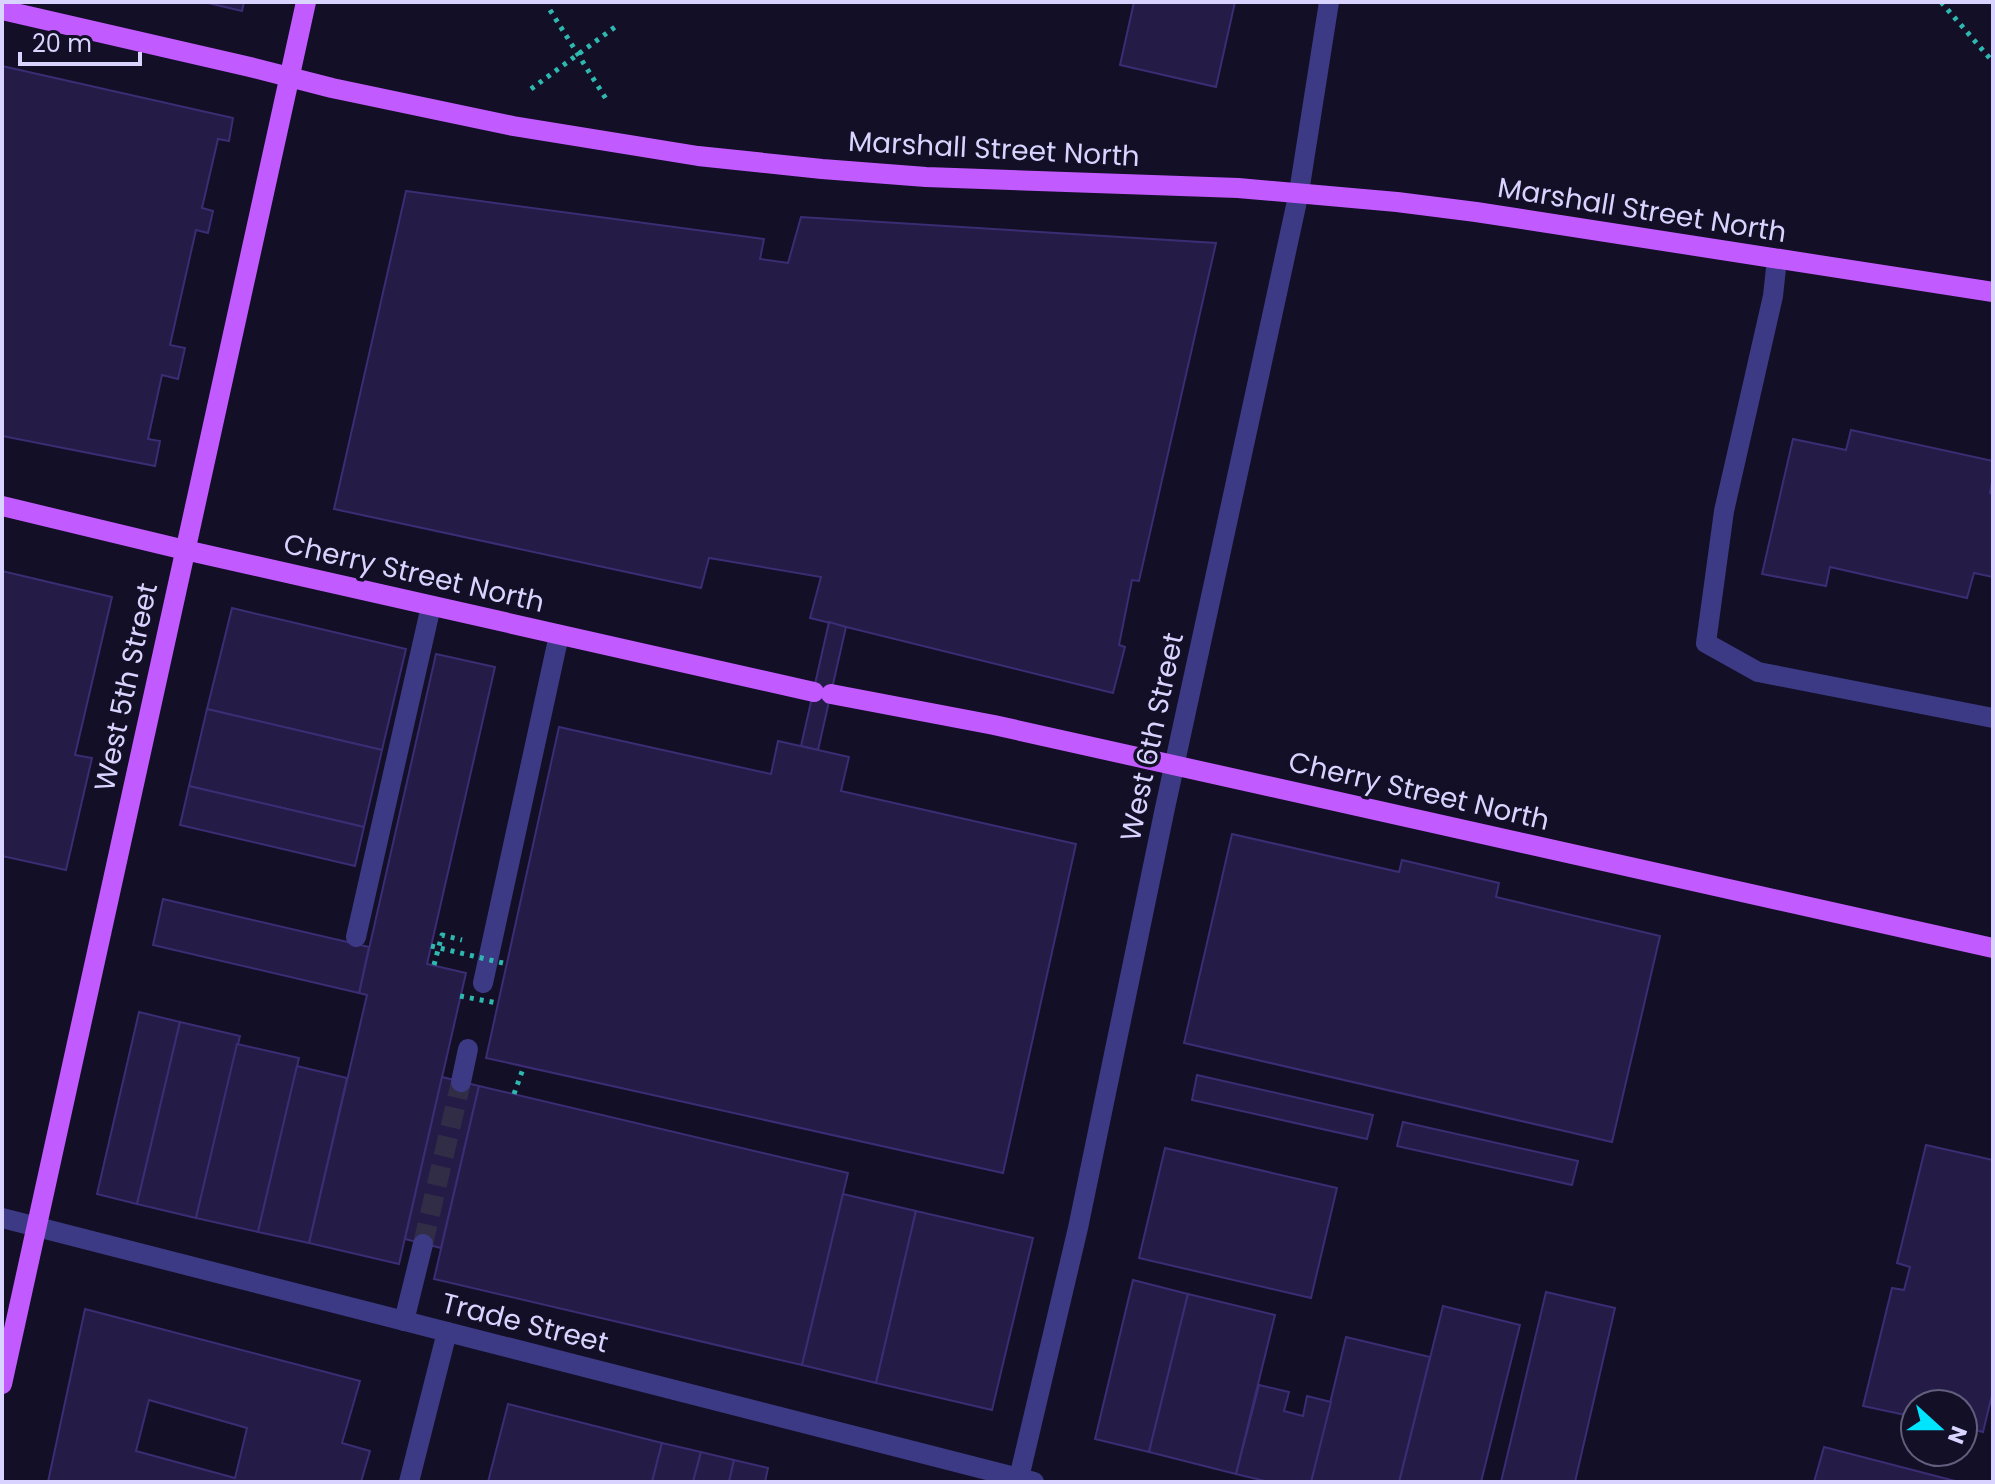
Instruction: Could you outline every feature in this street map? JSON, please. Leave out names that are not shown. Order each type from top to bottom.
[{"type":"main road","name":"West 5th Street","points":[[2,1384],[306,2]]},
{"type":"main road","name":"Marshall Street North","points":[[2,10],[332,88],[513,126],[698,156],[926,177],[1299,192],[1476,212],[1993,292]]},
{"type":"main road","name":"Cherry Street North","points":[[2,506],[559,635],[822,693],[994,725],[1993,948]]},
{"type":"street","name":"West 6th Street","points":[[1023,1481],[1299,192],[1329,2]]},
{"type":"street","points":[[1777,259],[1773,296],[1724,511],[1706,643],[1758,672],[1993,718]]},
{"type":"street","points":[[356,937],[431,606]]},
{"type":"street","points":[[483,983],[559,635]]},
{"type":"street","name":"Trade Street","points":[[2,1218],[1023,1481]]},
{"type":"street","points":[[404,1321],[423,1244]]},
{"type":"street","points":[[409,1482],[447,1332]]},
{"type":"path","points":[[1941,2],[1993,62]]},
{"type":"path","points":[[550,10],[608,102]]},
{"type":"path","points":[[531,89],[615,27]]},
{"type":"path","points":[[434,965],[442,935],[447,937]]},
{"type":"path","points":[[431,946],[507,964]]},
{"type":"path","points":[[465,1066],[483,983]]},
{"type":"path","points":[[460,996],[497,1003]]},
{"type":"path","points":[[514,1094],[524,1066]]},
{"type":"building","points":[[204,2],[244,2],[242,11]]},
{"type":"building","points":[[1134,2],[1235,2],[1216,87],[1120,65]]},
{"type":"building","points":[[2,66],[233,118],[229,141],[218,139],[202,208],[213,211],[208,233],[196,230],[170,345],[185,348],[178,379],[162,375],[148,439],[160,441],[155,466],[2,436]]},
{"type":"building","points":[[406,191],[764,239],[760,259],[788,263],[801,217],[1216,243],[1139,581],[1132,580],[1119,645],[1125,647],[1113,693],[810,618],[821,577],[709,558],[701,588],[334,509]]},
{"type":"building","points":[[1851,430],[1993,461],[1990,493],[1993,494],[1993,577],[1974,573],[1967,598],[1830,567],[1826,586],[1762,574],[1793,439],[1846,450]]},
{"type":"building","points":[[2,571],[112,597],[75,755],[92,758],[66,870],[2,856]]},
{"type":"building","points":[[232,608],[406,649],[382,750],[207,709]]},
{"type":"building","points":[[829,622],[846,627],[818,750],[801,746]]},
{"type":"building","points":[[436,654],[495,667],[427,964],[466,973],[399,1264],[309,1243],[367,995],[359,993]]},
{"type":"building","points":[[207,709],[382,750],[364,827],[189,786]]},
{"type":"building","points":[[559,727],[771,774],[778,741],[849,757],[841,791],[1076,844],[1003,1173],[486,1058]]},
{"type":"building","points":[[189,786],[364,827],[355,866],[180,825]]},
{"type":"building","points":[[1232,834],[1399,872],[1402,860],[1499,883],[1496,897],[1660,936],[1612,1142],[1184,1043]]},
{"type":"building","points":[[163,899],[369,947],[359,993],[153,945]]},
{"type":"building","points":[[139,1012],[180,1022],[137,1204],[97,1194]]},
{"type":"building","points":[[180,1022],[240,1036],[196,1218],[137,1204]]},
{"type":"building","points":[[237,1044],[299,1058],[258,1232],[196,1218]]},
{"type":"building","points":[[297,1066],[347,1078],[309,1243],[258,1232]]},
{"type":"building","points":[[1197,1075],[1373,1115],[1367,1139],[1192,1100]]},
{"type":"building","points":[[442,1077],[479,1086],[441,1248],[405,1239]]},
{"type":"building","points":[[479,1086],[848,1173],[802,1365],[434,1279]]},
{"type":"building","points":[[1403,1122],[1578,1161],[1572,1185],[1397,1146]]},
{"type":"building","points":[[1926,1145],[1993,1160],[1993,1391],[1983,1432],[1979,1431],[1979,1388],[1899,1388],[1899,1414],[1863,1406],[1892,1288],[1904,1290],[1910,1267],[1897,1263]]},
{"type":"building","points":[[1165,1148],[1337,1188],[1311,1298],[1139,1258]]},
{"type":"building","points":[[843,1194],[916,1211],[876,1383],[802,1365]]},
{"type":"building","points":[[916,1211],[1033,1238],[992,1410],[876,1383]]},
{"type":"building","points":[[1133,1280],[1188,1294],[1149,1452],[1095,1439]]},
{"type":"building","points":[[1546,1292],[1615,1308],[1575,1482],[1501,1482]]},
{"type":"building","points":[[1188,1294],[1275,1315],[1236,1474],[1149,1452]]},
{"type":"building","points":[[1443,1306],[1520,1325],[1481,1482],[1399,1482]]},
{"type":"building","points":[[85,1309],[360,1381],[342,1443],[370,1451],[361,1482],[48,1482]],"holes":[[[149,1400],[247,1428],[235,1478],[136,1451]]]},
{"type":"building","points":[[1346,1337],[1430,1357],[1399,1482],[1311,1482]]},
{"type":"building","points":[[1259,1385],[1289,1392],[1284,1411],[1303,1416],[1307,1396],[1331,1402],[1311,1482],[1269,1482],[1236,1474]]},
{"type":"building","points":[[508,1404],[662,1443],[652,1482],[488,1482]]},
{"type":"building","points":[[662,1443],[701,1452],[693,1482],[652,1482]]},
{"type":"building","points":[[1824,1447],[1959,1482],[1814,1482]]},
{"type":"building","points":[[701,1452],[734,1460],[729,1482],[693,1482]]},
{"type":"building","points":[[734,1460],[768,1468],[765,1482],[729,1482]]},
{"type":"tunnel","points":[[423,1244],[461,1082]]}]
